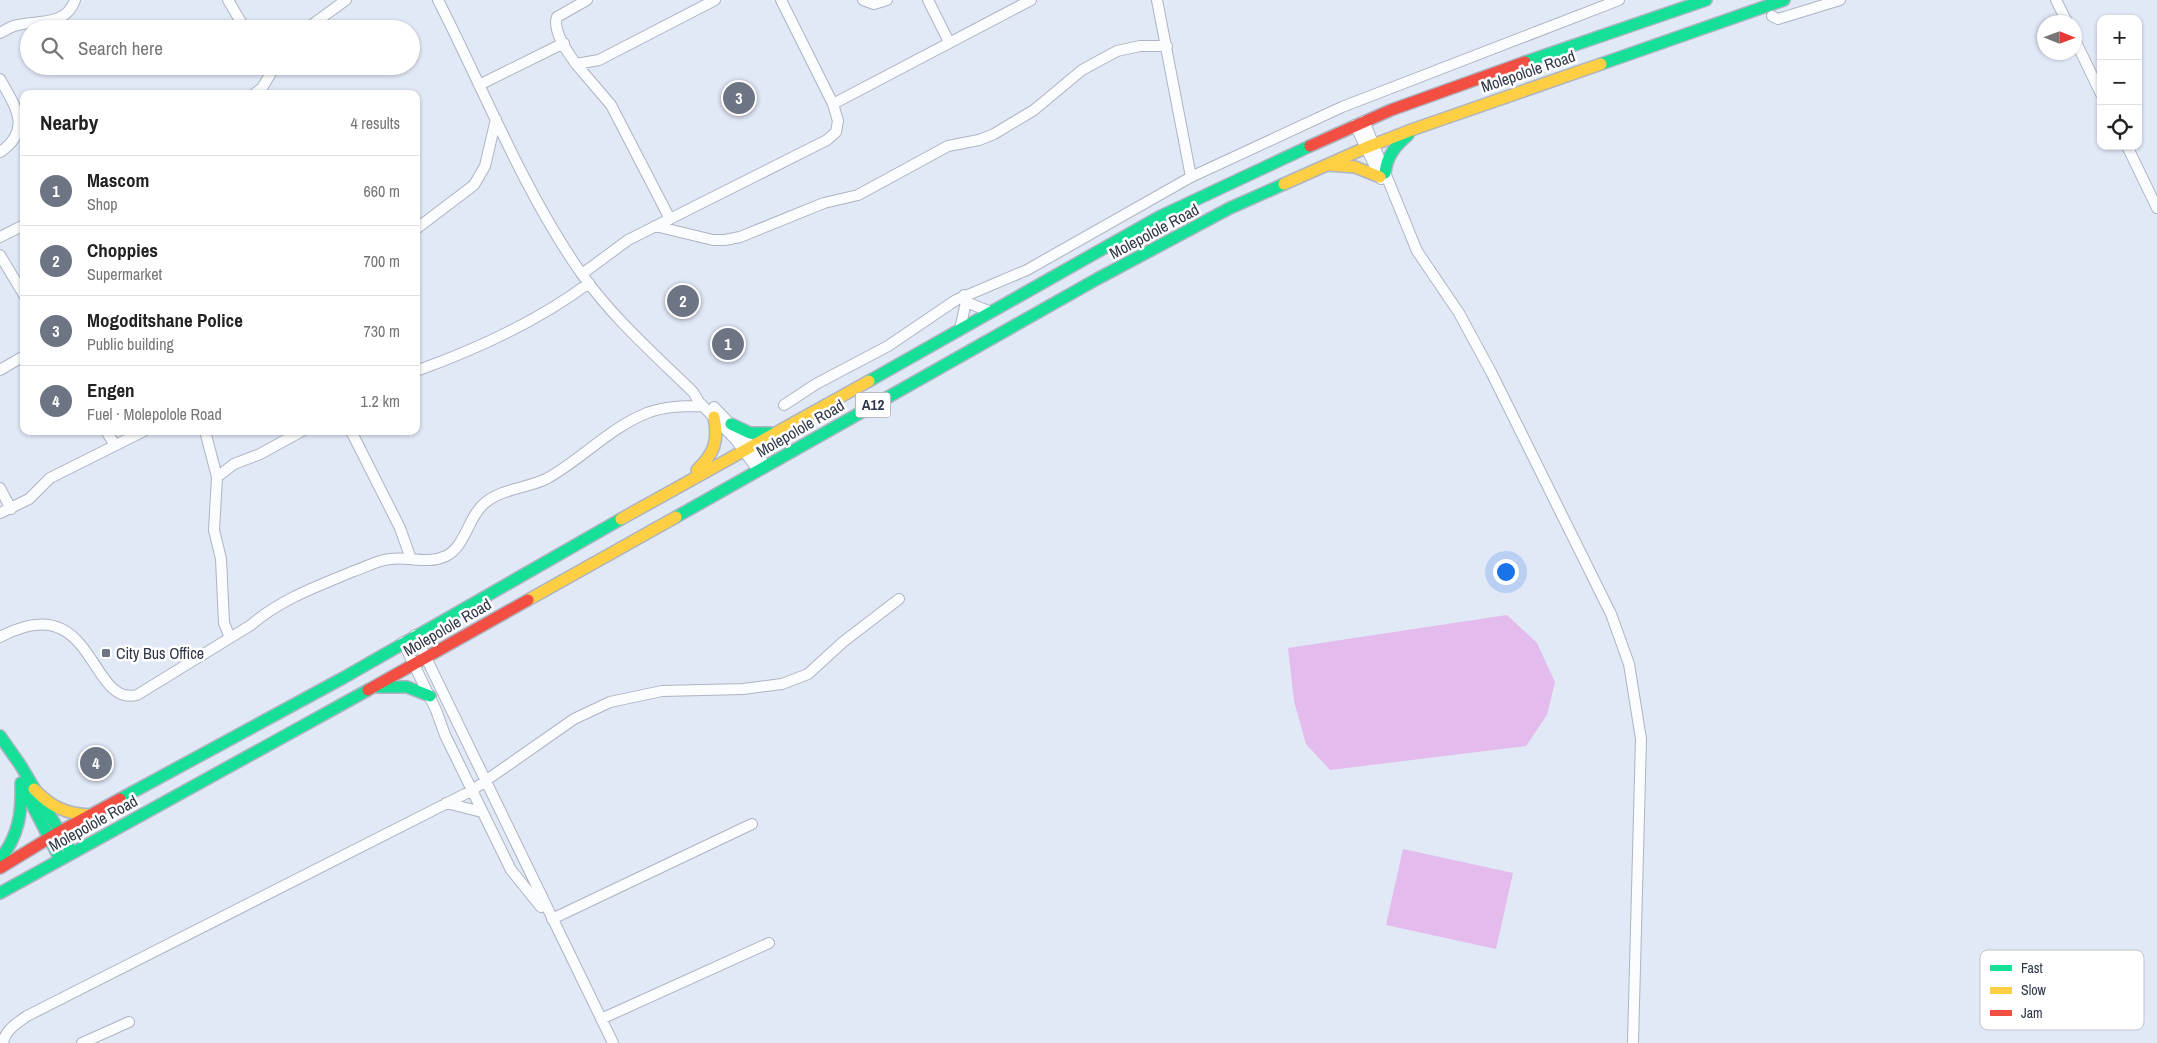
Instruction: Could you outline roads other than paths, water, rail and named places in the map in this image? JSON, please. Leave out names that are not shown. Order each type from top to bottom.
[{"type":"main road","name":"Molepolole Road","points":[[0,868],[54,835],[343,678],[683,483],[748,449],[1159,217],[1264,166],[1360,123],[1507,68],[1706,0]]},
{"type":"main road","name":"Molepolole Road","points":[[0,893],[373,688],[1097,279],[1230,208],[1369,146],[1414,129],[1784,0]]},
{"type":"main road","points":[[1326,165],[1355,167],[1383,175],[1391,151],[1414,129]]},
{"type":"main road","points":[[683,483],[711,457],[717,445],[718,437],[714,417]]},
{"type":"main road","points":[[730,424],[744,432],[756,435],[779,431]]},
{"type":"main road","points":[[373,688],[389,686],[407,687],[430,696]]},
{"type":"main road","points":[[0,736],[22,766],[34,789],[54,835],[60,859]]},
{"type":"main road","points":[[8,749],[14,770],[21,783],[54,835],[72,853]]},
{"type":"main road","points":[[0,859],[14,839],[18,827],[21,811],[21,783]]},
{"type":"main road","points":[[34,789],[47,803],[59,810],[74,815],[92,816]]},
{"type":"street","points":[[53,20],[64,16],[73,6],[75,0]]},
{"type":"street","points":[[228,0],[240,20]]},
{"type":"street","points":[[318,20],[346,0]]},
{"type":"street","points":[[438,0],[550,224],[582,274],[635,337],[693,392],[703,406],[748,449]]},
{"type":"street","points":[[587,0],[557,17],[557,28],[576,64],[611,105],[670,219]]},
{"type":"street","points":[[582,274],[628,240],[827,140],[836,132],[838,120],[833,104],[781,0]]},
{"type":"street","points":[[863,0],[874,4],[887,0]]},
{"type":"street","points":[[928,0],[949,42]]},
{"type":"street","points":[[833,104],[1017,3],[1031,0]]},
{"type":"street","points":[[1157,0],[1192,178]]},
{"type":"street","points":[[784,406],[816,384],[888,346],[965,299],[1027,270],[1192,178],[1342,107],[1619,0]]},
{"type":"street","points":[[1772,16],[1778,19],[1840,0]]},
{"type":"street","points":[[2056,0],[2064,15]]},
{"type":"street","points":[[576,64],[599,60],[709,1]]},
{"type":"street","points":[[0,33],[20,25]]},
{"type":"street","points":[[479,85],[564,43]]},
{"type":"street","points":[[655,226],[713,240],[740,237],[824,203],[858,195],[948,146],[979,140],[994,134],[1034,110],[1082,70],[1116,51],[1140,46],[1167,46]]},
{"type":"street","points":[[2082,55],[2097,86]]},
{"type":"street","points":[[259,90],[268,75]]},
{"type":"street","points":[[0,79],[18,113],[19,121],[15,140],[0,152]]},
{"type":"street","points":[[420,226],[474,185],[485,166],[496,119]]},
{"type":"street","points":[[1360,123],[1417,250],[1459,313],[1611,614],[1629,664],[1641,739],[1633,1043]]},
{"type":"street","points":[[2128,150],[2157,208]]},
{"type":"street","points":[[0,238],[20,227]]},
{"type":"street","points":[[0,255],[20,288]]},
{"type":"street","points":[[420,369],[466,352],[511,331],[589,283]]},
{"type":"street","points":[[965,299],[991,312]]},
{"type":"street","points":[[960,329],[965,299]]},
{"type":"street","points":[[0,370],[20,358]]},
{"type":"street","points":[[693,392],[704,397],[730,424],[762,468]]},
{"type":"street","points":[[0,637],[14,630],[32,625],[60,627],[79,642],[112,687],[120,694],[128,697],[137,695],[230,638],[281,603],[315,587],[383,560],[411,558],[430,561],[446,556],[457,546],[472,518],[487,501],[556,474],[630,422],[647,413],[667,408],[703,406]]},
{"type":"street","points":[[109,435],[115,444]]},
{"type":"street","points":[[0,513],[29,499],[50,478],[135,435]]},
{"type":"street","points":[[206,435],[217,477],[214,530],[221,559],[224,623],[230,638]]},
{"type":"street","points":[[217,477],[234,464],[260,454],[295,435]]},
{"type":"street","points":[[353,435],[400,528],[411,558]]},
{"type":"street","points":[[0,488],[11,509]]},
{"type":"street","points":[[3,1043],[11,1027],[27,1016],[471,790],[574,718],[610,702],[662,692],[743,689],[782,684],[808,674],[843,642],[900,599]]},
{"type":"street","points":[[415,635],[484,781],[613,1043]]},
{"type":"street","points":[[403,642],[430,696],[445,735],[471,790],[511,870],[552,919]]},
{"type":"street","points":[[436,710],[447,703]]},
{"type":"street","points":[[446,803],[482,812]]},
{"type":"street","points":[[552,919],[752,824]]},
{"type":"street","points":[[601,1018],[769,943]]},
{"type":"street","points":[[82,1043],[129,1022]]},
{"type":"place","name":"Mogoditshane Police","points":[[739,98]]},
{"type":"place","name":"Choppies","points":[[683,301]]},
{"type":"place","name":"Mascom","points":[[728,344]]},
{"type":"place","name":"City Bus Office","points":[[106,653]]},
{"type":"place","name":"Engen","points":[[96,763]]}]
